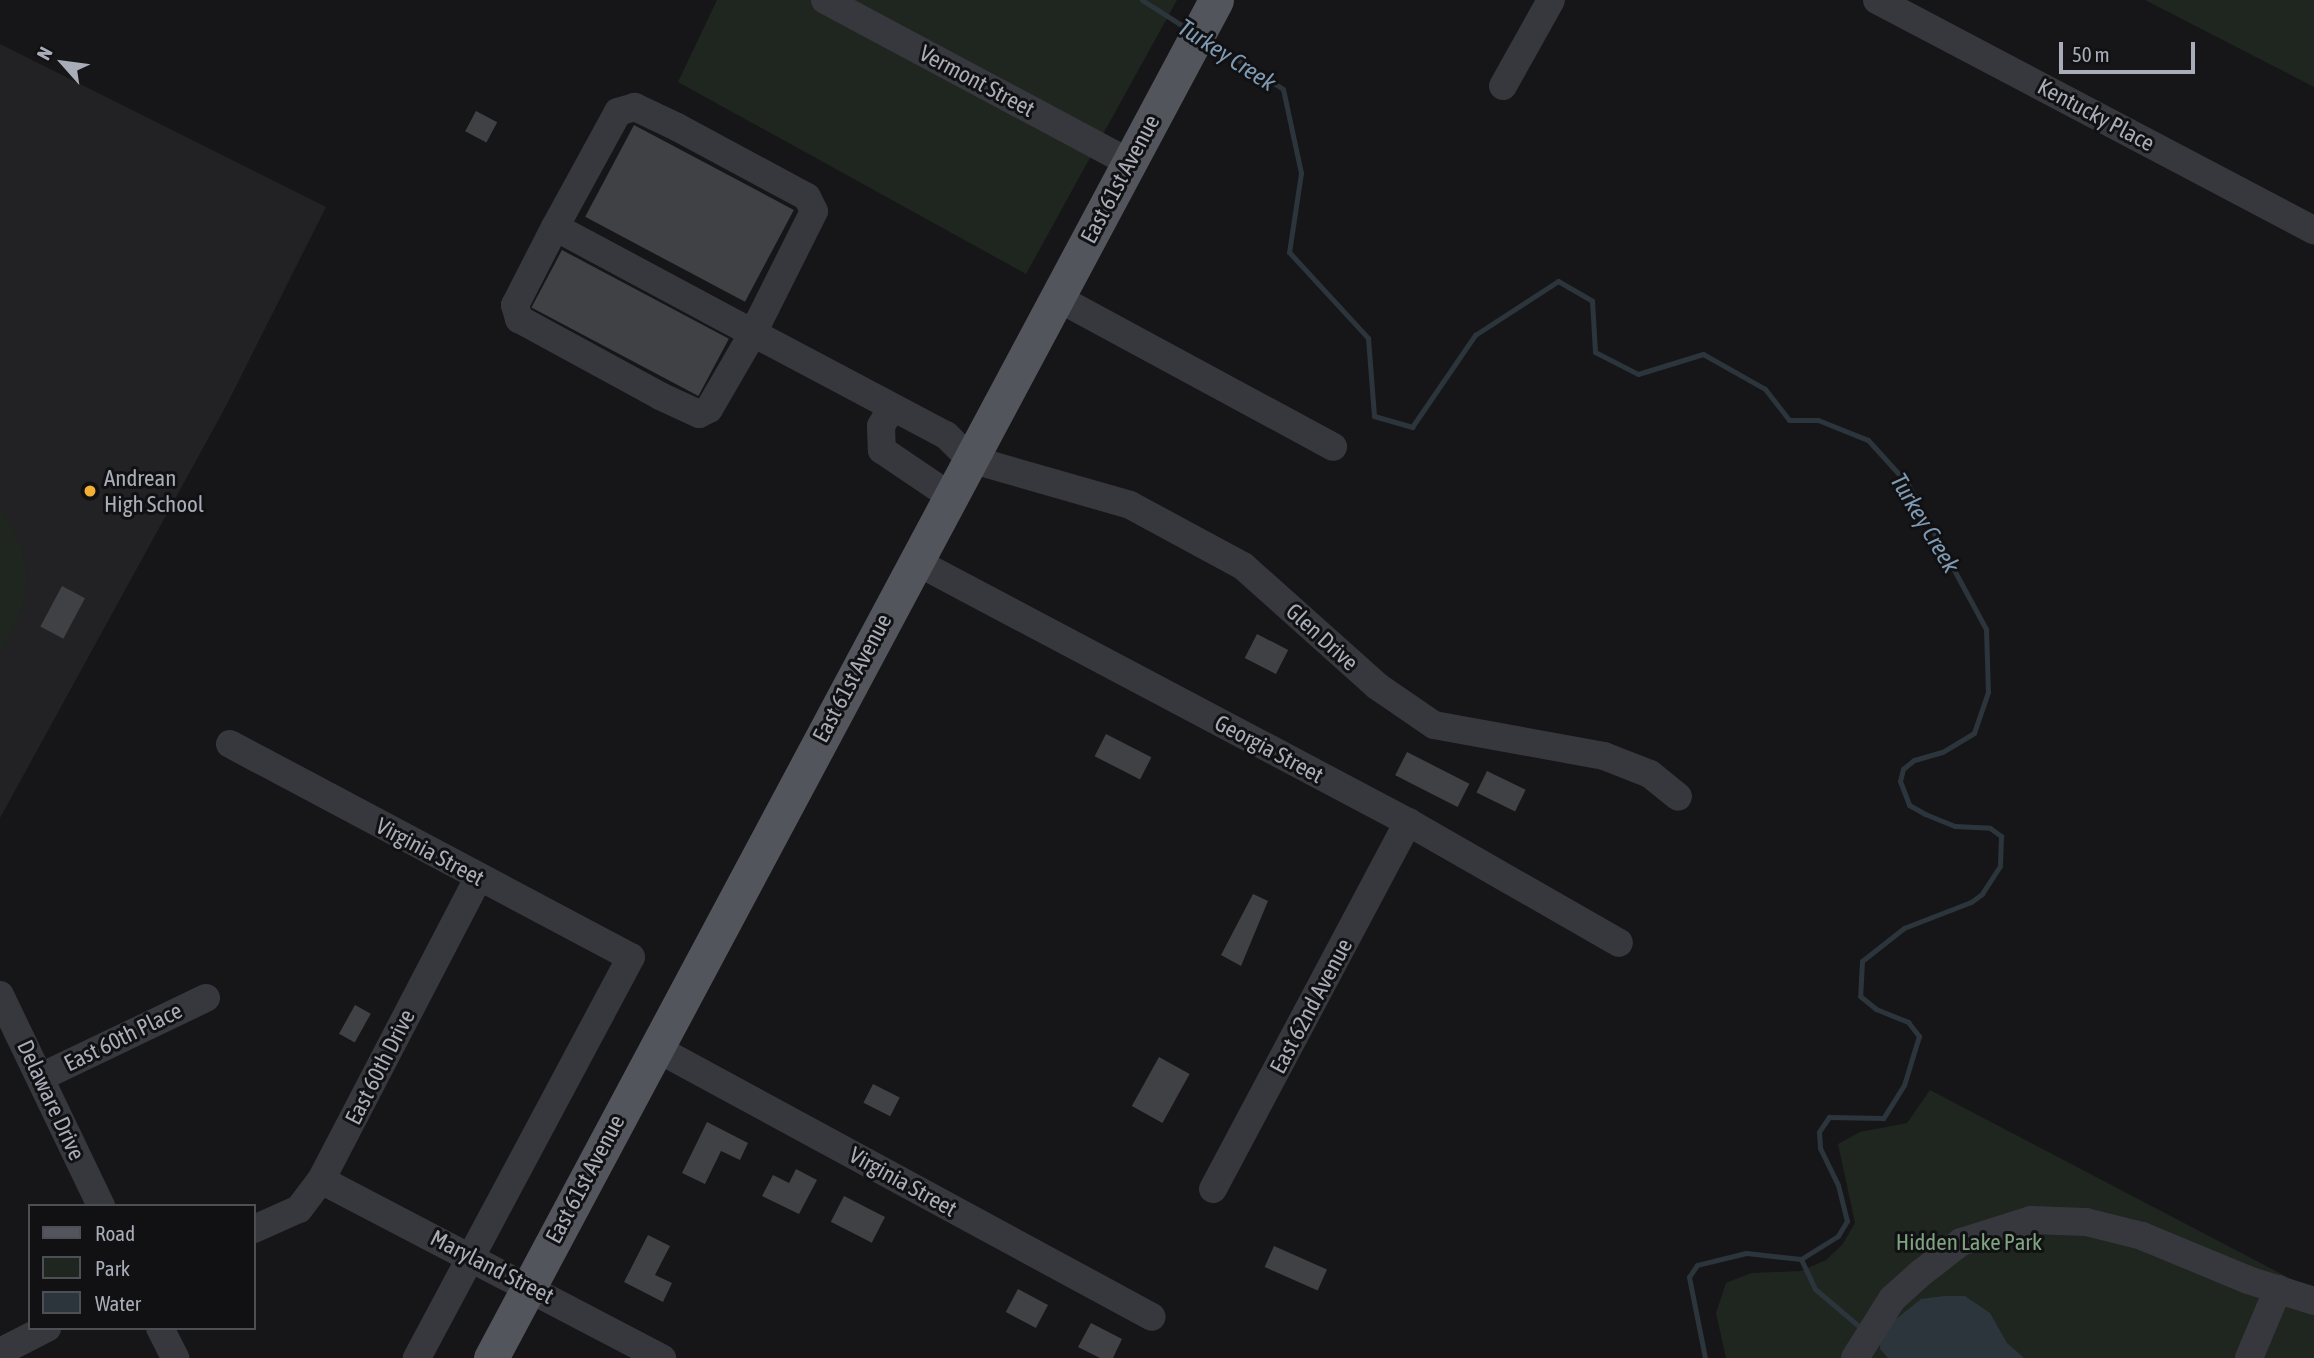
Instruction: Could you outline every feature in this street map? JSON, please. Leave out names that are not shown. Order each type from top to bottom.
[{"type":"main road","name":"East 61st Avenue","points":[[491,1358],[654,1047],[1216,0]]},
{"type":"street","name":"Vermont Street","points":[[825,0],[1129,162]]},
{"type":"street","points":[[1503,86],[1552,0]]},
{"type":"street","name":"Kentucky Place","points":[[1877,0],[2314,230]]},
{"type":"street","points":[[625,107],[635,107],[766,173],[807,197],[814,211],[753,333],[709,410],[699,414],[602,367],[519,320],[515,305],[555,227],[618,112],[625,107]]},
{"type":"street","points":[[555,227],[946,435],[970,458]]},
{"type":"street","points":[[1056,297],[1333,447]]},
{"type":"street","points":[[892,407],[881,426],[882,450],[950,496]]},
{"type":"street","name":"Glen Drive","points":[[970,458],[1130,505],[1243,566],[1377,686],[1434,725],[1604,757],[1650,774],[1678,797]]},
{"type":"street","name":"Georgia Street","points":[[915,561],[1408,822],[1619,943]]},
{"type":"street","name":"Virginia Street","points":[[230,744],[631,957],[472,1256]]},
{"type":"street","name":"East 62nd Avenue","points":[[1213,1189],[1408,822]]},
{"type":"street","name":"East 60th Drive","points":[[256,1228],[299,1209],[321,1180],[478,878]]},
{"type":"street","name":"Delaware Drive","points":[[0,995],[100,1204]]},
{"type":"street","name":"East 60th Place","points":[[41,1077],[206,998]]},
{"type":"street","name":"Virginia Street","points":[[654,1047],[1152,1317]]},
{"type":"street","name":"Maryland Street","points":[[321,1180],[529,1285],[662,1358]]},
{"type":"street","points":[[1855,1358],[1892,1299],[1921,1273],[1961,1242],[2031,1220],[2085,1222],[2142,1236],[2314,1301]]},
{"type":"street","points":[[417,1358],[472,1256]]},
{"type":"street","points":[[2249,1358],[2278,1289]]},
{"type":"street","points":[[0,1352],[43,1330]]},
{"type":"street","points":[[161,1330],[175,1358]]},
{"type":"shaded area","name":"Andrean High School","points":[[0,44],[326,207],[226,406],[0,818]]},
{"type":"green space","points":[[717,0],[1177,0],[1026,274],[678,82]]},
{"type":"green space","points":[[2145,0],[2314,0],[2314,87]]},
{"type":"green space","points":[[0,507],[21,545],[27,578],[21,613],[0,654]]},
{"type":"green space","name":"Hidden Lake Park","points":[[1930,1090],[2314,1291],[2314,1358],[1726,1358],[1716,1313],[1726,1283],[1751,1273],[1801,1271],[1826,1260],[1842,1245],[1855,1223],[1838,1144],[1860,1132],[1907,1123]]},
{"type":"water","points":[[1965,1296],[1990,1313],[2007,1343],[2024,1358],[1888,1358],[1880,1349],[1880,1337],[1896,1319],[1921,1299]]},
{"type":"building","points":[[476,111],[497,122],[486,143],[465,131]]},
{"type":"building","points":[[634,125],[794,210],[745,302],[585,217]]},
{"type":"building","points":[[562,250],[729,339],[698,396],[531,307]]},
{"type":"building","points":[[62,586],[85,598],[63,639],[40,627]]},
{"type":"building","points":[[1257,634],[1288,650],[1276,674],[1245,658]]},
{"type":"building","points":[[1106,734],[1151,757],[1140,779],[1095,756]]},
{"type":"building","points":[[1407,752],[1469,784],[1458,807],[1395,775]]},
{"type":"building","points":[[1487,771],[1526,790],[1515,811],[1476,793]]},
{"type":"building","points":[[1253,894],[1268,901],[1241,966],[1221,955]]},
{"type":"building","points":[[355,1005],[371,1014],[355,1043],[339,1034]]},
{"type":"building","points":[[1159,1057],[1190,1074],[1162,1123],[1132,1106]]},
{"type":"building","points":[[873,1084],[900,1098],[890,1116],[863,1103]]},
{"type":"building","points":[[707,1122],[748,1143],[740,1160],[721,1151],[705,1184],[682,1173]]},
{"type":"building","points":[[796,1169],[817,1180],[799,1214],[762,1196],[773,1175],[789,1183]]},
{"type":"building","points":[[844,1196],[885,1217],[872,1243],[831,1222]]},
{"type":"building","points":[[648,1235],[670,1246],[655,1275],[672,1283],[663,1302],[624,1282]]},
{"type":"building","points":[[1274,1246],[1327,1270],[1318,1291],[1265,1267]]},
{"type":"building","points":[[1018,1289],[1048,1305],[1036,1328],[1006,1312]]},
{"type":"building","points":[[1091,1323],[1122,1339],[1113,1358],[1100,1358],[1078,1347]]},
{"type":"waterway","name":"Turkey Creek","points":[[1142,0],[1186,28]]},
{"type":"waterway","name":"Turkey Creek","points":[[1207,40],[1283,89],[1301,173],[1289,252],[1368,338],[1374,416],[1412,427],[1475,335],[1558,281],[1592,301],[1595,352],[1638,374],[1703,354],[1765,389],[1789,420],[1818,420],[1868,440],[1907,483],[1986,629],[1988,692],[1974,733],[1942,752],[1914,760],[1903,769],[1900,781],[1909,805],[1925,814],[1955,826],[1990,828],[2001,836],[2000,866],[1982,894],[1971,902],[1904,928],[1862,961],[1860,996],[1876,1009],[1908,1022],[1919,1036],[1904,1085],[1883,1118],[1829,1117],[1819,1132],[1820,1148],[1838,1185],[1847,1221],[1838,1236],[1801,1259],[1746,1253],[1697,1265],[1689,1277],[1705,1358]]},
{"type":"waterway","points":[[1801,1259],[1815,1289],[1860,1327]]},
{"type":"place","name":"Andrean High School","points":[[90,491]]}]
